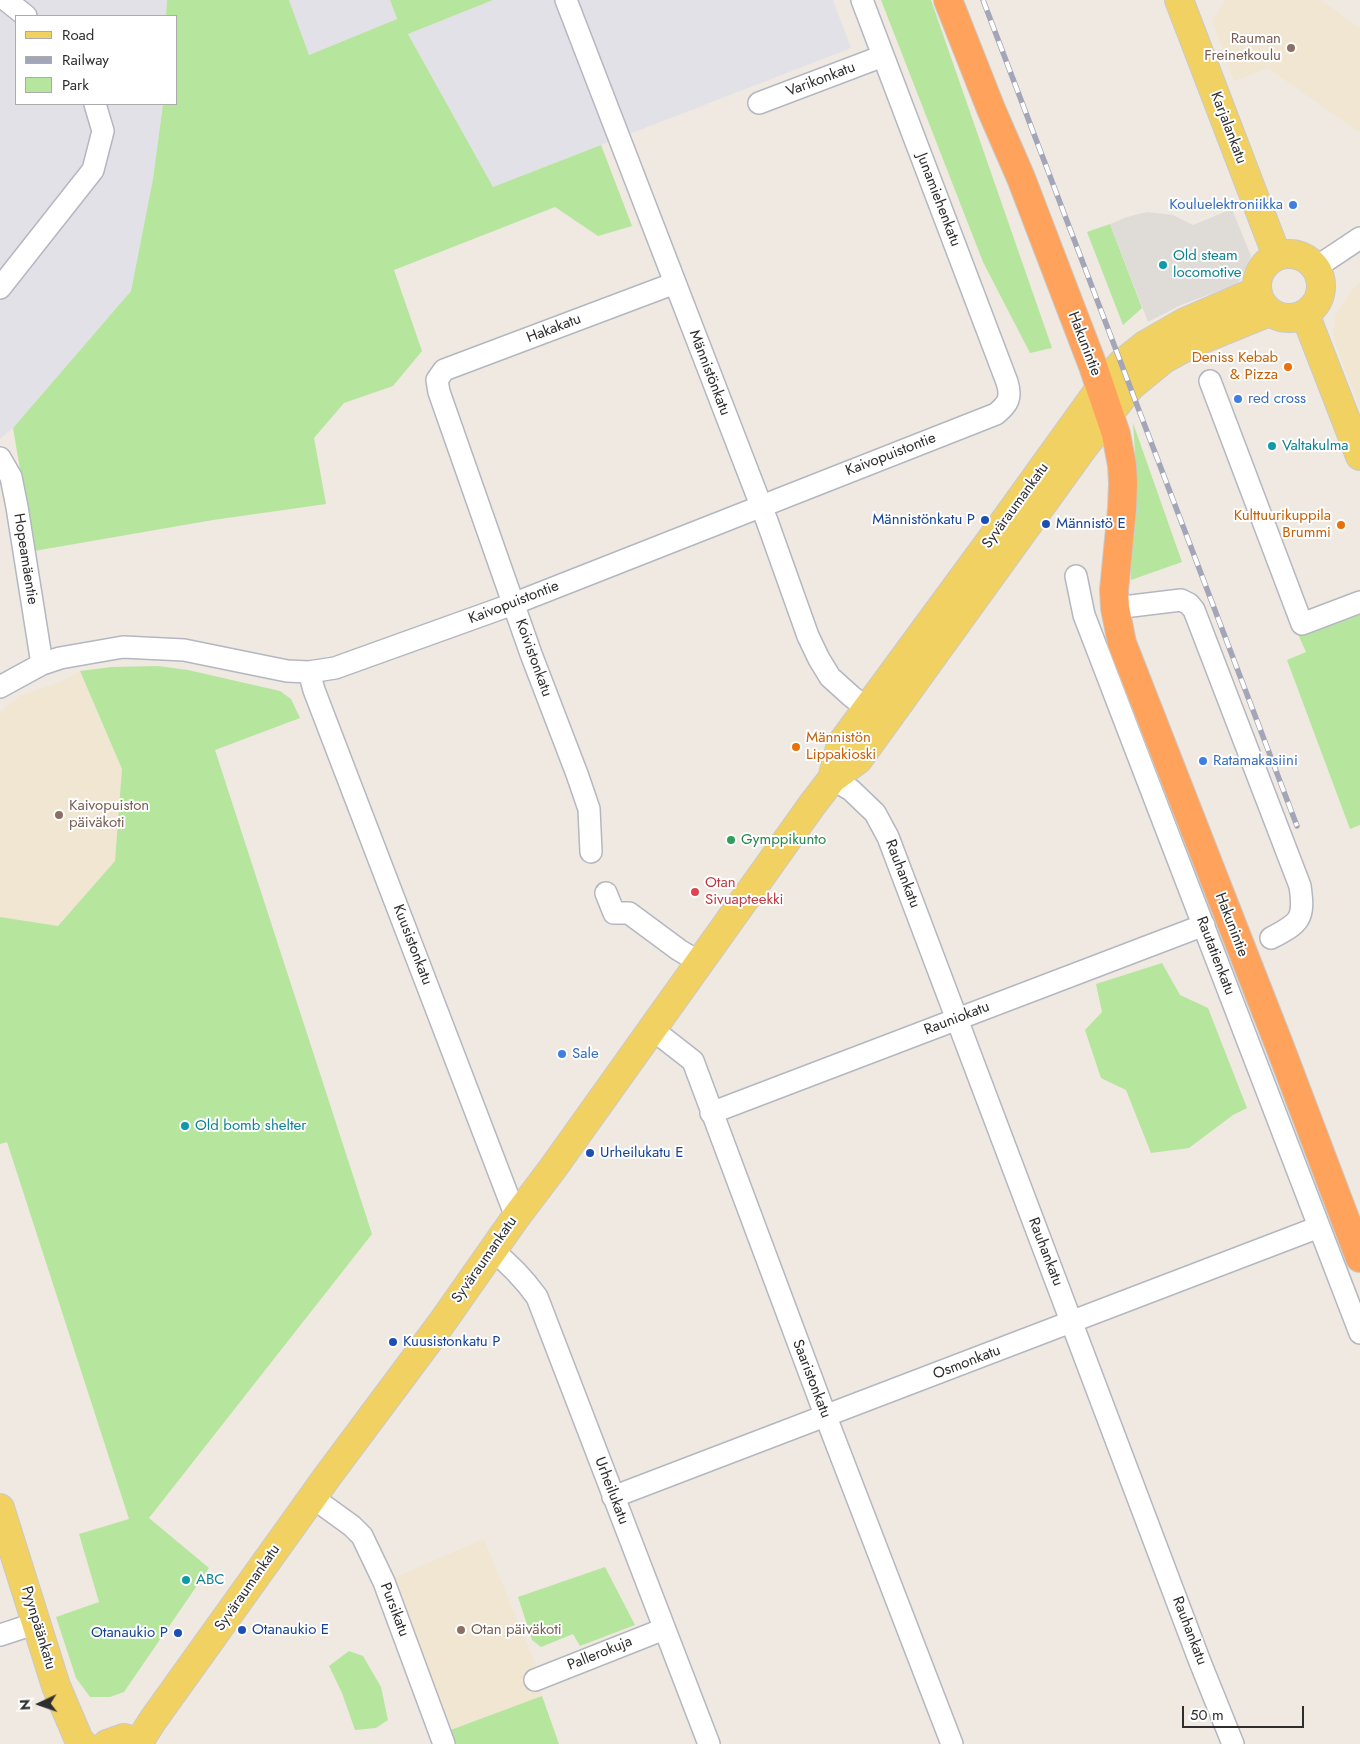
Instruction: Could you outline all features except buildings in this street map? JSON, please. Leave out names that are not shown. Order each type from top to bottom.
[{"type":"highway","name":"Hakunintie","points":[[948,0],[991,109],[1021,178],[1100,408],[1120,454],[1123,483],[1122,509],[1114,599],[1122,643],[1280,1047],[1360,1258]]},
{"type":"main road","name":"Karjalankatu","points":[[1179,0],[1277,256]]},
{"type":"main road","points":[[1288,254],[1300,256],[1315,268],[1319,278],[1320,290],[1314,306],[1305,314],[1293,318],[1275,315],[1263,301],[1258,277],[1262,269],[1277,256],[1288,254]]},
{"type":"main road","name":"Syväraumankatu","points":[[140,1743],[153,1720],[312,1497],[493,1251],[832,778],[858,760],[875,716],[996,533],[1100,408],[1130,387],[1164,359],[1263,301]]},
{"type":"main road","points":[[1305,314],[1360,456]]},
{"type":"main road","name":"Pyynpäänkatu","points":[[0,1508],[56,1686],[82,1744]]},
{"type":"main road","points":[[107,1744],[124,1738],[140,1743]]},
{"type":"street","points":[[6,0],[25,15]]},
{"type":"street","name":"Männistönkatu","points":[[566,0],[761,506],[808,636],[830,677],[875,716]]},
{"type":"street","name":"Junamiehenkatu","points":[[862,0],[1007,382],[1010,391],[1008,401]]},
{"type":"street","name":"Varikonkatu","points":[[759,103],[883,56]]},
{"type":"street","points":[[0,288],[93,170],[103,131],[95,105]]},
{"type":"street","points":[[1315,268],[1360,238]]},
{"type":"street","name":"Hakakatu","points":[[437,380],[444,370],[675,283]]},
{"type":"street","name":"Koivistonkatu","points":[[437,380],[439,392],[530,654],[577,774],[588,809],[591,852]]},
{"type":"street","points":[[1210,380],[1302,624],[1360,602]]},
{"type":"street","name":"Kaivopuistontie","points":[[0,686],[42,664],[123,647],[184,650],[287,672],[309,672],[335,668],[513,604],[996,414],[1008,401]]},
{"type":"street","name":"Hopeamäentie","points":[[0,458],[11,477],[42,664]]},
{"type":"street","name":"Rautatienkatu","points":[[1076,576],[1084,615],[1360,1333]]},
{"type":"street","points":[[1114,599],[1181,600],[1189,604],[1194,610],[1300,886],[1302,900],[1300,917],[1291,928],[1271,938]]},
{"type":"street","name":"Kuusistonkatu","points":[[309,672],[516,1217]]},
{"type":"street","name":"Rauhankatu","points":[[832,778],[852,790],[875,813],[888,837],[1200,1662],[1233,1744]]},
{"type":"street","points":[[606,893],[614,913],[629,913],[679,950],[699,962]]},
{"type":"street","name":"Rauniokatu","points":[[711,1113],[1204,924]]},
{"type":"street","name":"Saaristonkatu","points":[[652,1029],[693,1062],[826,1417],[952,1744]]},
{"type":"street","name":"Osmonkatu","points":[[613,1497],[826,1417],[1319,1226]]},
{"type":"street","name":"Urheilukatu","points":[[493,1251],[510,1264],[537,1297],[709,1744]]},
{"type":"street","name":"Pursikatu","points":[[312,1497],[352,1526],[362,1536],[384,1582],[444,1744]]},
{"type":"street","points":[[0,1635],[37,1623]]},
{"type":"street","name":"Pallerokuja","points":[[535,1680],[664,1629]]},
{"type":"shaded area","points":[[0,0],[167,0],[166,15],[15,15],[15,105],[163,105],[153,179],[131,291],[13,428],[0,439]]},
{"type":"shaded area","points":[[289,0],[390,0],[397,19],[309,55]]},
{"type":"shaded area","points":[[493,0],[833,0],[851,48],[493,187],[408,34]]},
{"type":"shaded area","name":"Rauman Freinetkoulu","points":[[1226,0],[1321,0],[1360,28],[1360,133],[1268,68],[1234,81],[1212,20]]},
{"type":"shaded area","points":[[1232,209],[1251,256],[1238,284],[1181,305],[1148,322],[1110,224],[1147,212],[1173,215],[1193,225]]},
{"type":"shaded area","points":[[1360,282],[1360,408],[1335,343],[1333,331],[1336,314],[1351,291]]},
{"type":"shaded area","name":"Kaivopuiston päiväkoti","points":[[80,671],[122,769],[115,861],[58,926],[0,917],[0,712],[20,696],[60,682]]},
{"type":"shaded area","name":"Otan päiväkoti","points":[[484,1539],[541,1678],[542,1696],[559,1744],[444,1744],[384,1582]]},
{"type":"green space","points":[[167,0],[289,0],[309,55],[397,19],[390,0],[493,0],[408,34],[493,187],[601,145],[632,226],[598,236],[555,207],[394,270],[422,351],[393,386],[344,403],[314,438],[326,504],[213,520],[34,551],[13,428],[131,291],[153,179],[163,105],[178,105],[178,15],[166,15]]},
{"type":"green space","points":[[881,0],[931,0],[1052,348],[1030,353],[983,262]]},
{"type":"green space","points":[[1110,224],[1142,308],[1123,325],[1087,232]]},
{"type":"green space","points":[[1133,423],[1182,562],[1131,580],[1137,505]]},
{"type":"green space","points":[[1360,609],[1360,825],[1350,829],[1287,660],[1306,652],[1297,632]]},
{"type":"green space","points":[[158,666],[188,670],[280,691],[291,699],[300,718],[215,750],[372,1234],[149,1518],[209,1568],[124,1692],[110,1697],[90,1697],[76,1678],[56,1617],[99,1602],[79,1534],[129,1519],[7,1142],[0,1144],[0,917],[58,926],[115,861],[122,769],[80,671],[112,667]]},
{"type":"green space","points":[[1162,963],[1180,995],[1208,1008],[1247,1108],[1233,1115],[1189,1148],[1151,1153],[1126,1090],[1101,1078],[1085,1030],[1102,1012],[1096,984]]},
{"type":"green space","points":[[605,1567],[635,1625],[580,1646],[573,1634],[541,1647],[532,1640],[518,1597]]},
{"type":"green space","points":[[349,1651],[363,1656],[381,1687],[388,1720],[376,1728],[355,1730],[342,1693],[329,1666]]},
{"type":"green space","points":[[542,1696],[559,1744],[444,1744],[440,1734]]},
{"type":"railway","points":[[983,0],[1297,826]]},
{"type":"place","name":"Rauman Freinetkoulu","points":[[1291,48]]},
{"type":"place","name":"Kouluelektroniikka","points":[[1293,205]]},
{"type":"place","name":"Old steam locomotive","points":[[1163,265]]},
{"type":"place","name":"Deniss Kebab & Pizza","points":[[1288,367]]},
{"type":"place","name":"red cross","points":[[1238,399]]},
{"type":"place","name":"Valtakulma","points":[[1272,446]]},
{"type":"place","name":"Männistönkatu P","points":[[985,520]]},
{"type":"place","name":"Männistö E","points":[[1046,524]]},
{"type":"place","name":"Kulttuurikuppila Brummi","points":[[1341,525]]},
{"type":"place","name":"Männistön Lippakioski","points":[[796,747]]},
{"type":"place","name":"Ratamakasiini","points":[[1203,761]]},
{"type":"place","name":"Kaivopuiston päiväkoti","points":[[59,815]]},
{"type":"place","name":"Gymppikunto","points":[[731,840]]},
{"type":"place","name":"Otan Sivuapteekki","points":[[695,892]]},
{"type":"place","name":"Sale","points":[[562,1054]]},
{"type":"place","name":"Old bomb shelter","points":[[185,1126]]},
{"type":"place","name":"Urheilukatu E","points":[[590,1153]]},
{"type":"place","name":"Kuusistonkatu P","points":[[393,1342]]},
{"type":"place","name":"ABC","points":[[186,1580]]},
{"type":"place","name":"Otanaukio E","points":[[242,1630]]},
{"type":"place","name":"Otan päiväkoti","points":[[461,1630]]},
{"type":"place","name":"Otanaukio P","points":[[178,1633]]}]
